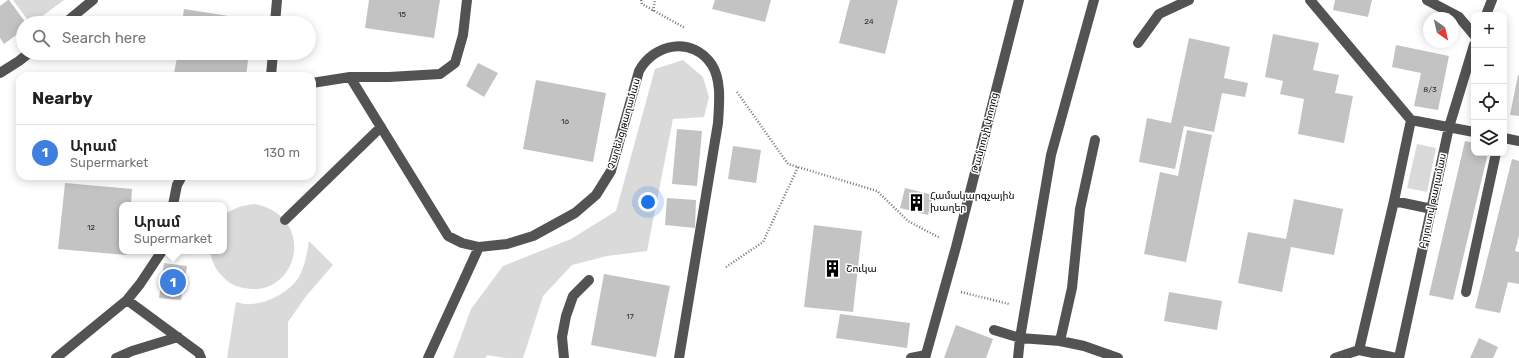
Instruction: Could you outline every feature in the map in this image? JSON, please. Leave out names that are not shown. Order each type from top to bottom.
[{"type":"street","points":[[74,16],[93,0]]},
{"type":"street","points":[[276,16],[277,0]]},
{"type":"street","points":[[316,82],[350,77],[389,77],[440,74],[455,63],[463,35],[467,0]]},
{"type":"street","name":"Թամրուչի փողոց","points":[[926,356],[956,247],[1019,0]]},
{"type":"street","points":[[1018,358],[1020,338],[1051,155],[1094,0]]},
{"type":"street","points":[[1138,43],[1158,14],[1188,0]]},
{"type":"street","points":[[1310,0],[1410,120],[1471,131]]},
{"type":"street","points":[[1427,0],[1460,17],[1471,31]]},
{"type":"street","points":[[1487,12],[1492,0]]},
{"type":"street","name":"Չարենց թաղամաս","points":[[350,77],[448,236],[462,243],[479,247],[507,244],[533,236],[575,213],[596,195],[611,171],[639,71],[643,63],[653,54],[668,47],[681,46],[691,48],[703,56],[712,66],[717,80],[719,94],[718,123],[680,358]]},
{"type":"street","name":"Բրյուսով թաղամաս","points":[[1398,358],[1449,127],[1473,48]]},
{"type":"street","points":[[0,73],[20,60]]},
{"type":"street","points":[[271,72],[272,60]]},
{"type":"street","points":[[1359,350],[1394,201],[1410,120]]},
{"type":"street","points":[[284,220],[381,128]]},
{"type":"street","points":[[1507,139],[1519,141]]},
{"type":"street","points":[[1060,341],[1072,288],[1080,209],[1095,140]]},
{"type":"street","points":[[1466,292],[1495,156]]},
{"type":"street","points":[[173,202],[180,180]]},
{"type":"street","points":[[1394,201],[1432,209]]},
{"type":"street","points":[[428,358],[479,247]]},
{"type":"street","points":[[56,358],[127,300],[140,284],[160,254]]},
{"type":"street","points":[[564,358],[562,337],[566,316],[573,296],[589,280]]},
{"type":"street","points":[[127,300],[199,353],[201,358]]},
{"type":"street","points":[[994,330],[1020,338],[1060,341],[1084,346],[1118,358]]},
{"type":"street","points":[[116,358],[132,351],[178,337]]},
{"type":"street","points":[[1335,358],[1359,350],[1398,358]]},
{"type":"street","points":[[911,358],[926,356]]},
{"type":"path","points":[[641,0],[642,4],[653,11],[689,30]]},
{"type":"path","points":[[653,11],[655,0]]},
{"type":"path","points":[[736,91],[788,164],[877,191],[908,221],[956,247]]},
{"type":"path","points":[[726,267],[762,242],[798,167]]},
{"type":"path","points":[[945,288],[1025,308]]},
{"type":"shaded area","points":[[13,0],[64,0],[42,16],[25,16]]},
{"type":"shaded area","points":[[683,60],[703,77],[709,97],[704,117],[673,119],[647,251],[607,256],[572,265],[543,296],[523,358],[505,358],[487,355],[486,358],[453,358],[471,309],[503,266],[571,239],[616,211],[655,69]]},
{"type":"shaded area","points":[[1417,144],[1436,148],[1427,192],[1407,188]]},
{"type":"shaded area","points":[[255,204],[274,212],[287,223],[293,237],[294,252],[289,267],[280,279],[267,287],[251,289],[230,283],[219,273],[211,256],[211,254],[227,254],[227,213],[246,205]]},
{"type":"shaded area","points":[[309,241],[333,265],[307,295],[288,322],[288,358],[227,358],[236,302],[243,304],[258,303],[278,296],[290,287],[301,273],[306,259]]},
{"type":"building","points":[[9,0],[21,16],[16,16],[16,35],[4,44],[0,38],[0,6]]},
{"type":"building","points":[[369,0],[440,0],[434,38],[365,28]]},
{"type":"building","points":[[715,0],[771,0],[765,22],[712,9]]},
{"type":"building","points":[[850,0],[898,0],[885,54],[839,43]]},
{"type":"building","points":[[1335,0],[1372,0],[1368,17],[1333,10]]},
{"type":"building","points":[[184,9],[229,16],[183,16]]},
{"type":"building","points":[[1273,34],[1319,43],[1313,70],[1339,75],[1335,93],[1353,96],[1344,143],[1298,134],[1304,99],[1280,94],[1283,81],[1265,77]]},
{"type":"building","points":[[1189,38],[1230,47],[1224,78],[1248,83],[1245,97],[1222,93],[1214,132],[1184,126],[1175,169],[1139,162],[1147,118],[1171,123]]},
{"type":"building","points":[[1396,45],[1449,56],[1438,110],[1414,106],[1421,73],[1392,67]]},
{"type":"building","points":[[177,60],[248,60],[247,72],[174,72]]},
{"type":"building","points":[[478,63],[498,73],[484,97],[466,86]]},
{"type":"building","points":[[1519,75],[1519,116],[1510,115]]},
{"type":"building","points":[[536,80],[606,93],[593,162],[523,149]]},
{"type":"building","points":[[677,129],[702,131],[697,186],[672,184]]},
{"type":"building","points":[[1187,130],[1212,135],[1186,262],[1144,254],[1160,172],[1178,176]]},
{"type":"building","points":[[1465,141],[1471,142],[1471,156],[1487,156],[1453,300],[1429,295]]},
{"type":"building","points":[[733,146],[761,150],[756,183],[728,179]]},
{"type":"building","points":[[1512,159],[1519,161],[1519,235],[1515,251],[1519,252],[1519,284],[1508,282],[1500,313],[1475,308]]},
{"type":"building","points":[[65,183],[132,189],[131,202],[119,202],[119,254],[126,255],[58,249]]},
{"type":"building","name":"Համակարգչային խաղեր","points":[[905,188],[933,195],[928,215],[900,208]]},
{"type":"building","points":[[667,198],[696,200],[695,228],[665,225]]},
{"type":"building","points":[[1294,199],[1343,209],[1334,255],[1291,247],[1282,292],[1238,283],[1248,232],[1286,239]]},
{"type":"building","name":"Շուկա","points":[[814,225],[862,231],[853,312],[804,307]]},
{"type":"building","points":[[164,263],[187,266],[181,300],[159,298]]},
{"type":"building","points":[[604,274],[670,286],[656,357],[591,345]]},
{"type":"building","points":[[1169,292],[1222,301],[1217,330],[1164,321]]},
{"type":"building","points":[[840,314],[910,323],[907,348],[836,338]]},
{"type":"building","points":[[956,325],[993,339],[986,358],[944,358]]},
{"type":"building","points":[[1479,338],[1498,347],[1493,358],[1470,358]]},
{"type":"place","name":"Համակարգչային խաղեր","points":[[917,202]]},
{"type":"place","name":"Շուկա","points":[[833,269]]},
{"type":"place","name":"Արամ","points":[[173,282]]}]
